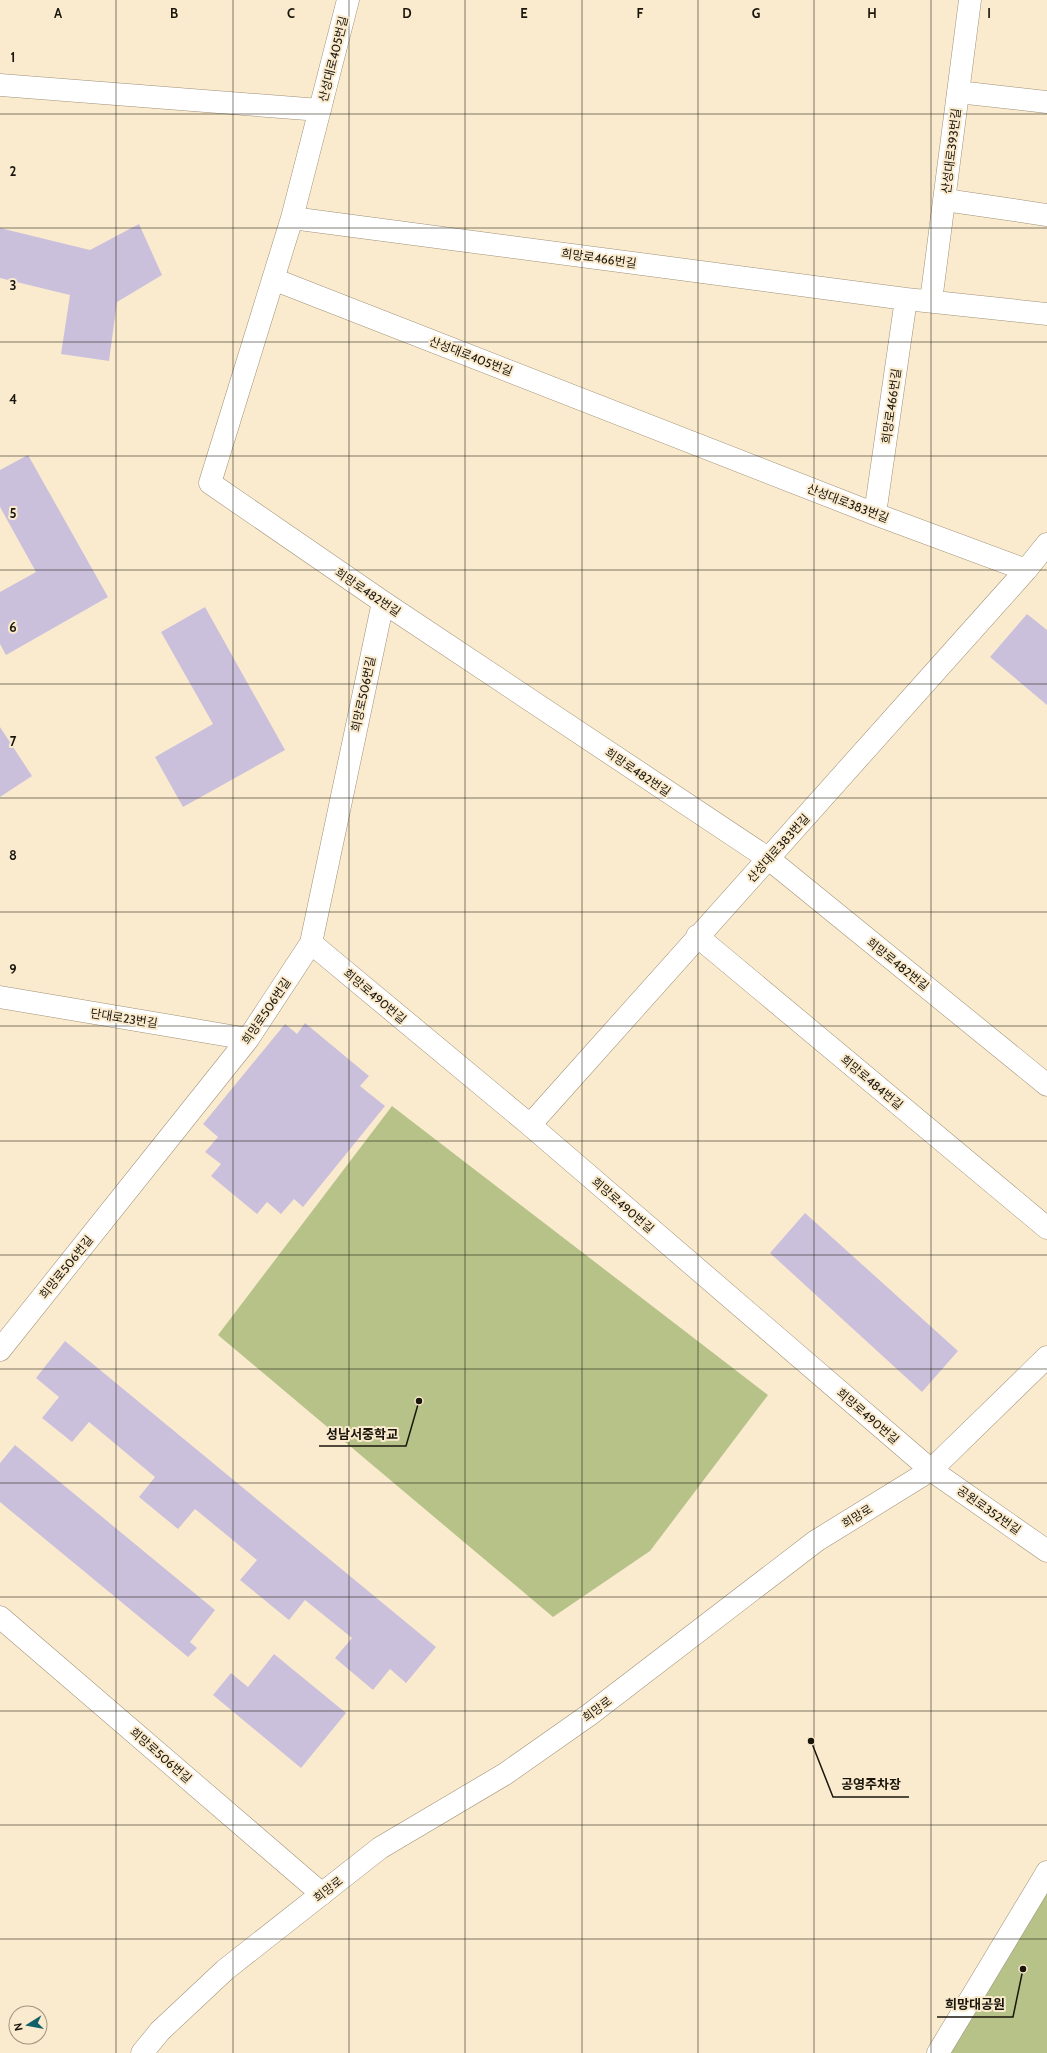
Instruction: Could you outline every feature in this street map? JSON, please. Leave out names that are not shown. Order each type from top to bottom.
[{"type":"street","name":"산성대로405번길","points":[[210,483],[292,218],[348,0]]},
{"type":"street","name":"산성대로393번길","points":[[931,301],[970,0]]},
{"type":"street","points":[[0,85],[320,110]]},
{"type":"street","points":[[958,92],[1047,102]]},
{"type":"street","points":[[945,200],[1047,215]]},
{"type":"street","name":"희망로466번길","points":[[292,218],[906,299],[1047,314]]},
{"type":"street","name":"산성대로405번길","points":[[273,279],[670,433]]},
{"type":"street","name":"희망로466번길","points":[[875,514],[906,299]]},
{"type":"street","name":"산성대로383번길","points":[[670,433],[875,514],[1026,570]]},
{"type":"street","name":"희망로482번길","points":[[210,483],[382,602],[768,859],[1047,1085]]},
{"type":"street","name":"산성대로383번길","points":[[530,1125],[697,936],[768,859],[1026,570],[1047,544]]},
{"type":"street","name":"희망로506번길","points":[[0,1350],[248,1039],[311,943],[382,602]]},
{"type":"street","name":"희망로484번길","points":[[697,936],[1047,1228]]},
{"type":"street","name":"희망로490번길","points":[[311,943],[530,1125],[931,1470]]},
{"type":"street","name":"단대로23번길","points":[[0,997],[248,1039]]},
{"type":"street","name":"희망로","points":[[142,2053],[160,2031],[225,1970],[380,1848],[505,1774],[589,1715],[816,1542],[931,1470],[1047,1357]]},
{"type":"street","name":"공원로352번길","points":[[931,1470],[1047,1551]]},
{"type":"street","name":"희망로506번길","points":[[0,1617],[322,1894]]},
{"type":"street","points":[[940,2050],[1047,1872]]},
{"type":"green space","points":[[392,1106],[768,1395],[650,1551],[553,1617],[218,1335]]},
{"type":"green space","points":[[1047,1892],[1047,2053],[949,2053]]},
{"type":"building","points":[[139,224],[162,275],[117,302],[109,361],[61,354],[70,295],[0,278],[0,228],[90,250]]},
{"type":"building","points":[[28,455],[108,597],[6,655],[0,644],[0,592],[36,572],[0,507],[0,470]]},
{"type":"building","points":[[205,607],[285,750],[183,807],[155,757],[213,724],[161,632]]},
{"type":"building","points":[[1027,614],[1047,630],[1047,705],[990,657]]},
{"type":"building","points":[[0,727],[32,776],[0,797]]},
{"type":"building","points":[[305,1023],[369,1076],[360,1086],[385,1106],[303,1207],[294,1199],[281,1214],[267,1202],[257,1214],[211,1176],[221,1164],[205,1152],[218,1137],[203,1124],[285,1024],[297,1034]]},
{"type":"building","points":[[805,1213],[958,1351],[922,1392],[770,1253]]},
{"type":"building","points":[[65,1341],[436,1647],[406,1683],[390,1669],[373,1690],[335,1658],[352,1638],[305,1600],[289,1620],[240,1580],[257,1560],[195,1509],[178,1529],[139,1497],[155,1477],[89,1422],[72,1442],[42,1418],[59,1397],[36,1378]]},
{"type":"building","points":[[15,1445],[215,1610],[190,1642],[197,1648],[188,1657],[0,1502],[0,1463]]},
{"type":"building","points":[[274,1654],[346,1713],[301,1768],[213,1695],[231,1673],[248,1687]]},
{"type":"place","name":"성남서중학교","points":[[419,1401]]},
{"type":"place","name":"공영주차장","points":[[811,1741]]},
{"type":"place","name":"희망대공원","points":[[1023,1969]]}]
